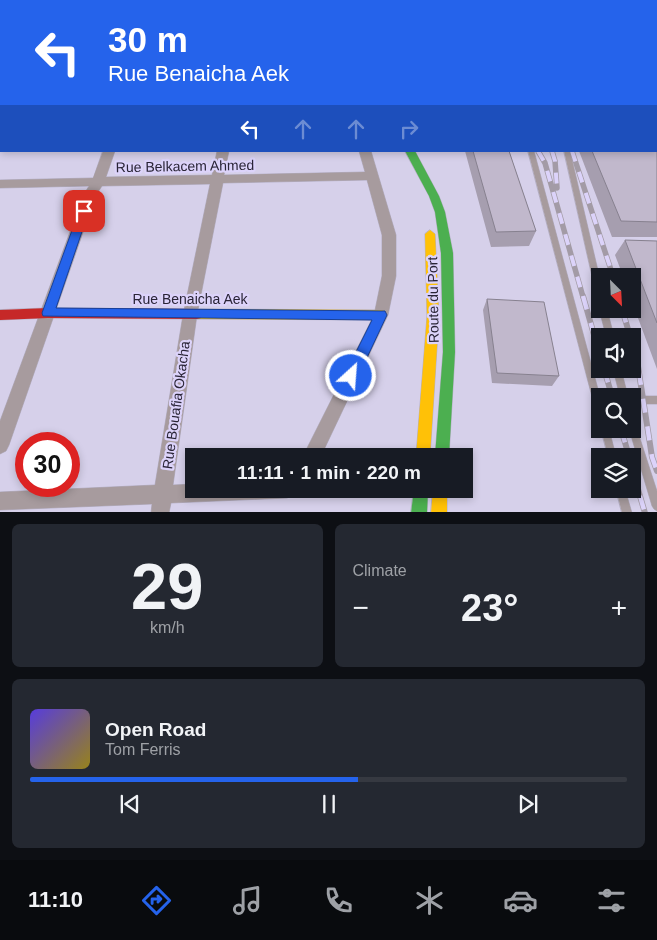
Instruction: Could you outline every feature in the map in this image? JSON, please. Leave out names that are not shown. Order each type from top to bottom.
[{"type":"main road","points":[[399,152],[417,190]]},
{"type":"main road","name":"Route du Port","points":[[411,152],[434,196],[440,212],[447,253],[449,352],[443,448]]},
{"type":"main road","name":"Route du Port","points":[[424,448],[431,348],[432,252],[428,221]]},
{"type":"main road","name":"Rue Benaicha Aek","points":[[0,315],[48,313],[380,315]]},
{"type":"main road","points":[[419,512],[420,498]]},
{"type":"main road","points":[[439,512],[440,498]]},
{"type":"street","points":[[0,445],[7,406],[48,313],[90,194],[98,182],[109,152]]},
{"type":"street","name":"Rue Bouafia Okacha","points":[[161,504],[190,315],[223,152]]},
{"type":"street","points":[[316,448],[380,315],[389,276],[389,235],[365,152]]},
{"type":"street","name":"Rue Belkacem Ahmed","points":[[0,184],[218,181],[371,176]]},
{"type":"street","points":[[0,502],[161,504],[211,498]]},
{"type":"lane","points":[[531,152],[594,388]]},
{"type":"lane","points":[[567,152],[594,268]]},
{"type":"lane","points":[[641,400],[657,400]]},
{"type":"lane","points":[[636,438],[657,506]]},
{"type":"lane","points":[[623,498],[627,512]]},
{"type":"building","points":[[473,152],[509,152],[536,231],[496,232]]},
{"type":"building","points":[[592,152],[657,152],[657,222],[621,221]]},
{"type":"building","points":[[625,240],[657,241],[657,323],[641,282],[641,268],[636,268]]},
{"type":"building","points":[[487,299],[544,302],[559,376],[497,373]]},
{"type":"railway","points":[[539,152],[545,163],[583,297]]},
{"type":"railway","points":[[552,152],[555,161],[557,188]]},
{"type":"railway","points":[[572,152],[610,268]]},
{"type":"railway","points":[[583,296],[592,328]]},
{"type":"railway","points":[[625,318],[628,328]]},
{"type":"railway","points":[[607,378],[610,388]]},
{"type":"railway","points":[[640,378],[652,457],[657,471]]},
{"type":"railway","points":[[624,438],[627,448]]},
{"type":"railway","points":[[641,498],[645,512]]},
{"type":"traffic: fast","points":[[411,152],[434,196],[440,212],[447,253],[449,352],[443,448]]},
{"type":"traffic: fast","points":[[419,512],[420,498]]},
{"type":"traffic: slow","points":[[424,448],[433,316],[430,234]]},
{"type":"traffic: slow","points":[[197,314],[381,315]]},
{"type":"traffic: slow","points":[[439,512],[440,498]]},
{"type":"traffic: jam","points":[[0,315],[48,313],[197,314]]},
{"type":"route","points":[[84,211],[48,313],[380,315],[351,376]]}]
